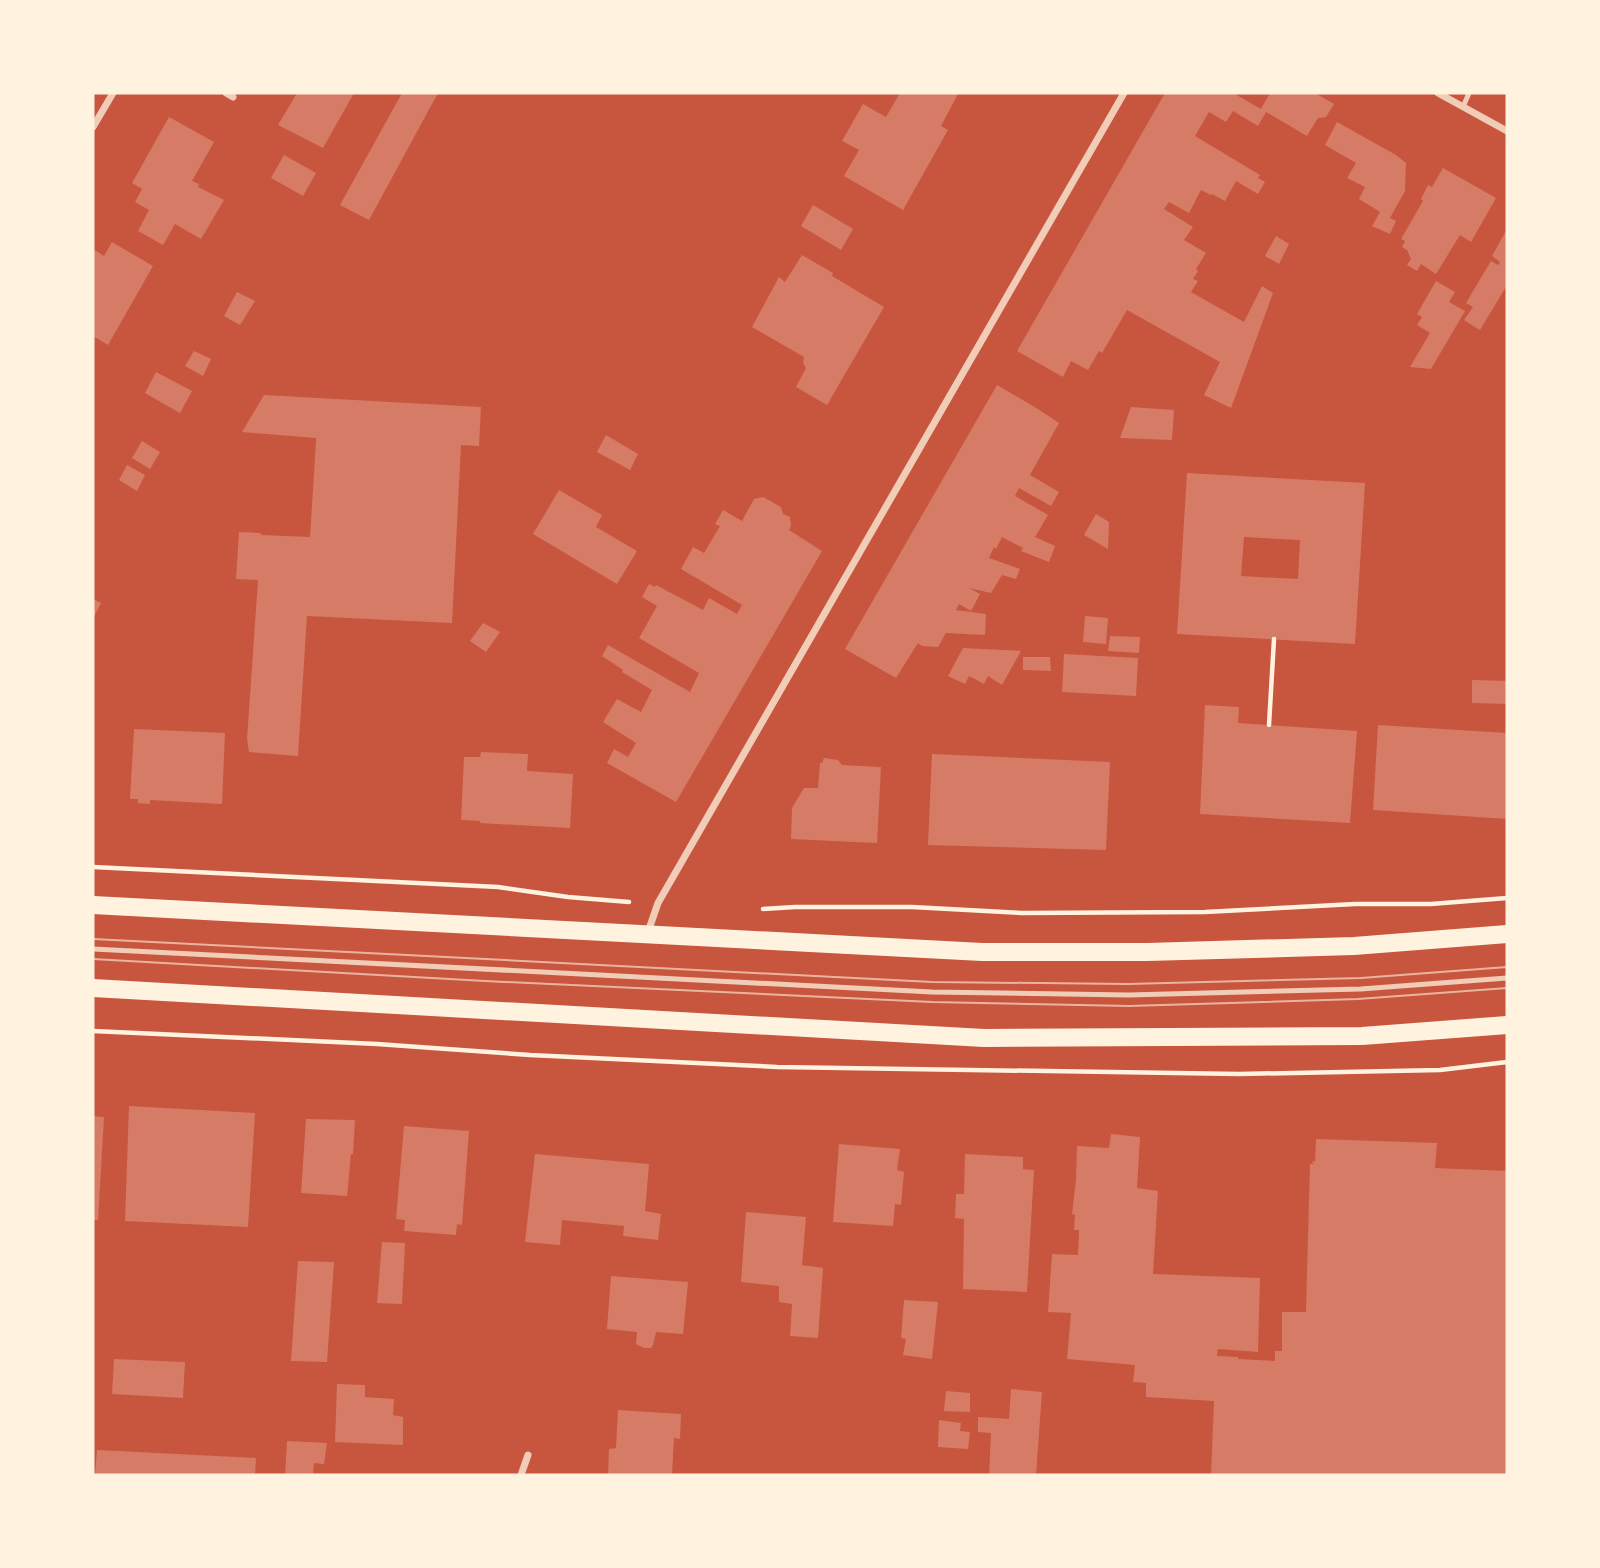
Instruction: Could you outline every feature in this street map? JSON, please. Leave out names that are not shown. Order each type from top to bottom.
[{"type":"main road","points":[[93,905],[982,952],[1123,952],[1354,946],[1507,934]]},
{"type":"main road","points":[[93,988],[984,1038],[1362,1036],[1507,1026]]},
{"type":"street","points":[[93,128],[113,93]]},
{"type":"street","points":[[648,934],[658,904],[671,881],[1124,93]]},
{"type":"street","points":[[1438,93],[1507,131]]},
{"type":"street","points":[[521,1475],[528,1455]]},
{"type":"lane","points":[[1463,107],[1469,93]]},
{"type":"lane","points":[[93,949],[932,992],[1129,995],[1361,989],[1507,978]]},
{"type":"path","points":[[1269,725],[1274,639]]},
{"type":"path","points":[[93,867],[498,887],[568,897],[634,902]]},
{"type":"path","points":[[761,910],[795,907],[899,907],[1022,913],[1205,912],[1355,904],[1431,904],[1507,898]]},
{"type":"path","points":[[93,1031],[777,1067],[1239,1074],[1440,1070],[1507,1062]]},
{"type":"building","points":[[297,93],[354,93],[323,148],[278,125]]},
{"type":"building","points":[[402,93],[438,93],[369,220],[340,205]]},
{"type":"building","points":[[900,93],[958,94],[941,126],[948,130],[903,210],[844,176],[859,150],[842,141],[863,104],[886,117]]},
{"type":"building","points":[[1165,93],[1233,93],[1261,109],[1270,93],[1315,93],[1334,104],[1326,117],[1318,118],[1307,136],[1266,112],[1258,126],[1233,111],[1226,122],[1209,112],[1195,136],[1260,175],[1258,178],[1265,182],[1258,194],[1236,181],[1225,201],[1201,190],[1189,213],[1169,202],[1164,209],[1193,227],[1184,240],[1206,253],[1196,269],[1198,271],[1193,279],[1198,281],[1191,292],[1244,322],[1262,286],[1273,293],[1231,408],[1204,395],[1220,362],[1127,310],[1102,353],[1099,351],[1088,370],[1071,361],[1063,377],[1017,351]]},
{"type":"building","points":[[169,117],[214,142],[192,181],[224,200],[201,239],[175,224],[163,245],[138,231],[149,210],[135,202],[142,189],[132,183]]},
{"type":"building","points":[[1337,122],[1406,163],[1405,191],[1390,218],[1396,221],[1390,234],[1372,226],[1380,212],[1359,199],[1365,187],[1347,178],[1356,163],[1325,145]]},
{"type":"building","points":[[284,155],[316,173],[303,196],[271,178]]},
{"type":"building","points":[[1443,168],[1496,198],[1471,242],[1460,235],[1436,274],[1421,264],[1417,271],[1407,265],[1411,259],[1407,250],[1402,247],[1405,241],[1401,239],[1423,201],[1421,199],[1428,185],[1432,187]]},
{"type":"building","points":[[813,205],[853,229],[841,250],[801,226]]},
{"type":"building","points":[[1507,229],[1507,285],[1480,330],[1464,320],[1473,307],[1466,303],[1491,261],[1498,265],[1500,262],[1492,256]]},
{"type":"building","points":[[1276,236],[1289,244],[1279,264],[1265,256]]},
{"type":"building","points":[[112,242],[153,266],[108,345],[93,336],[93,254],[95,250],[104,256]]},
{"type":"building","points":[[802,255],[884,307],[827,405],[796,387],[806,368],[804,357],[752,327],[779,277],[785,282]]},
{"type":"building","points":[[1436,281],[1455,292],[1449,302],[1465,311],[1431,369],[1410,367],[1430,333],[1417,325],[1422,317],[1417,314]]},
{"type":"building","points":[[237,292],[255,301],[240,325],[224,316]]},
{"type":"building","points":[[194,351],[211,359],[203,376],[185,366]]},
{"type":"building","points":[[156,372],[192,391],[180,413],[145,393]]},
{"type":"building","points":[[997,385],[1059,423],[1030,475],[1059,492],[1051,506],[1019,488],[1015,496],[1048,515],[1035,537],[1055,546],[1049,562],[1021,551],[1023,548],[1002,537],[989,558],[1020,569],[1016,579],[1002,575],[991,593],[969,588],[980,594],[971,611],[959,604],[956,610],[986,614],[985,635],[946,633],[938,647],[922,646],[918,643],[896,678],[845,649]]},
{"type":"building","points":[[264,395],[481,407],[479,446],[461,445],[452,623],[307,616],[298,756],[249,752],[247,739],[258,580],[236,579],[239,532],[310,537],[316,441],[316,438],[242,432]]},
{"type":"building","points":[[1131,407],[1174,410],[1172,440],[1120,438]]},
{"type":"building","points":[[606,435],[638,454],[630,470],[597,452]]},
{"type":"building","points":[[142,441],[160,452],[150,469],[132,458]]},
{"type":"building","points":[[127,465],[145,475],[137,491],[119,480]]},
{"type":"building","points":[[1187,473],[1365,483],[1355,644],[1177,634]],"holes":[[[1244,537],[1300,540],[1298,579],[1241,576]]]},
{"type":"building","points":[[559,490],[602,515],[596,527],[637,551],[617,584],[533,534]]},
{"type":"building","points":[[763,497],[781,507],[783,514],[790,517],[789,530],[822,551],[676,802],[607,763],[614,749],[628,757],[636,743],[603,722],[617,699],[641,712],[652,690],[602,656],[608,645],[690,692],[699,673],[639,638],[657,606],[642,597],[649,584],[655,587],[656,585],[703,610],[709,598],[737,614],[742,605],[681,569],[693,547],[704,553],[720,526],[715,524],[723,510],[742,521],[754,499]]},
{"type":"building","points":[[1096,514],[1109,522],[1108,549],[1084,535]]},
{"type":"building","points":[[93,599],[101,603],[93,619]]},
{"type":"building","points":[[1085,616],[1108,618],[1106,644],[1083,642]]},
{"type":"building","points":[[483,623],[500,632],[486,652],[470,641]]},
{"type":"building","points":[[1110,636],[1140,637],[1139,653],[1108,651]]},
{"type":"building","points":[[963,648],[1021,651],[1002,685],[988,676],[984,684],[969,676],[965,684],[948,676]]},
{"type":"building","points":[[1064,654],[1138,658],[1136,696],[1062,692]]},
{"type":"building","points":[[1023,657],[1050,657],[1051,671],[1023,670]]},
{"type":"building","points":[[1472,680],[1507,681],[1507,704],[1472,703]]},
{"type":"building","points":[[1205,705],[1239,707],[1238,723],[1357,731],[1350,823],[1200,814]]},
{"type":"building","points":[[1378,725],[1507,733],[1507,819],[1373,810]]},
{"type":"building","points":[[134,729],[225,733],[222,804],[150,800],[150,804],[130,799]]},
{"type":"building","points":[[481,752],[528,754],[527,771],[573,774],[570,828],[461,820],[464,757],[480,757]]},
{"type":"building","points":[[932,754],[1110,762],[1106,850],[928,845]]},
{"type":"building","points":[[824,758],[838,760],[842,765],[881,767],[877,843],[791,839],[792,808],[804,788],[818,788],[820,763]]},
{"type":"building","points":[[129,1106],[255,1113],[248,1227],[125,1221]]},
{"type":"building","points":[[93,1116],[104,1117],[98,1220],[93,1220]]},
{"type":"building","points":[[306,1119],[355,1120],[347,1196],[301,1193]]},
{"type":"building","points":[[404,1126],[469,1131],[462,1225],[457,1224],[456,1235],[404,1231],[405,1220],[396,1219]]},
{"type":"building","points":[[1111,1134],[1140,1137],[1137,1188],[1158,1191],[1153,1274],[1260,1278],[1258,1352],[1218,1349],[1217,1356],[1238,1359],[1275,1361],[1275,1351],[1282,1351],[1282,1312],[1306,1312],[1310,1164],[1315,1162],[1316,1139],[1437,1143],[1435,1168],[1507,1171],[1507,1475],[1211,1475],[1214,1401],[1146,1397],[1146,1383],[1133,1382],[1135,1365],[1067,1359],[1071,1313],[1048,1312],[1052,1254],[1078,1255],[1079,1230],[1074,1230],[1075,1215],[1072,1214],[1077,1146],[1109,1148]]},
{"type":"building","points":[[839,1144],[900,1149],[897,1170],[904,1172],[901,1205],[895,1204],[893,1226],[833,1222]]},
{"type":"building","points":[[535,1154],[649,1164],[645,1211],[661,1214],[658,1240],[623,1236],[624,1226],[562,1220],[560,1245],[525,1242]]},
{"type":"building","points":[[965,1154],[1023,1157],[1023,1169],[1034,1170],[1027,1292],[963,1289],[964,1219],[955,1218],[956,1194],[964,1194]]},
{"type":"building","points":[[746,1212],[806,1217],[802,1265],[823,1268],[818,1338],[790,1336],[792,1304],[779,1302],[779,1286],[741,1282]]},
{"type":"building","points":[[382,1242],[405,1243],[402,1304],[377,1303]]},
{"type":"building","points":[[298,1261],[334,1262],[327,1362],[291,1361]]},
{"type":"building","points":[[611,1276],[688,1282],[683,1334],[656,1332],[651,1348],[644,1348],[636,1344],[637,1332],[607,1329]]},
{"type":"building","points":[[904,1300],[938,1302],[932,1359],[903,1355],[906,1339],[901,1338]]},
{"type":"building","points":[[114,1359],[185,1362],[183,1398],[112,1394]]},
{"type":"building","points":[[337,1384],[365,1385],[365,1397],[394,1399],[393,1415],[403,1417],[403,1445],[335,1442]]},
{"type":"building","points":[[1011,1389],[1042,1392],[1036,1475],[989,1475],[991,1433],[978,1432],[978,1417],[1009,1419]]},
{"type":"building","points":[[946,1391],[970,1393],[970,1412],[944,1411]]},
{"type":"building","points":[[618,1410],[681,1414],[680,1439],[674,1438],[672,1475],[608,1475],[609,1449],[616,1448]]},
{"type":"building","points":[[939,1420],[961,1423],[960,1431],[970,1432],[968,1449],[938,1447]]},
{"type":"building","points":[[287,1441],[327,1443],[324,1464],[314,1463],[313,1475],[285,1475]]},
{"type":"building","points":[[97,1450],[256,1458],[255,1475],[95,1475]]},
{"type":"tram line","points":[[93,939],[932,982],[1128,984],[1361,978],[1507,967]]},
{"type":"tram line","points":[[93,959],[932,1002],[1129,1006],[1358,999],[1507,988]]}]
